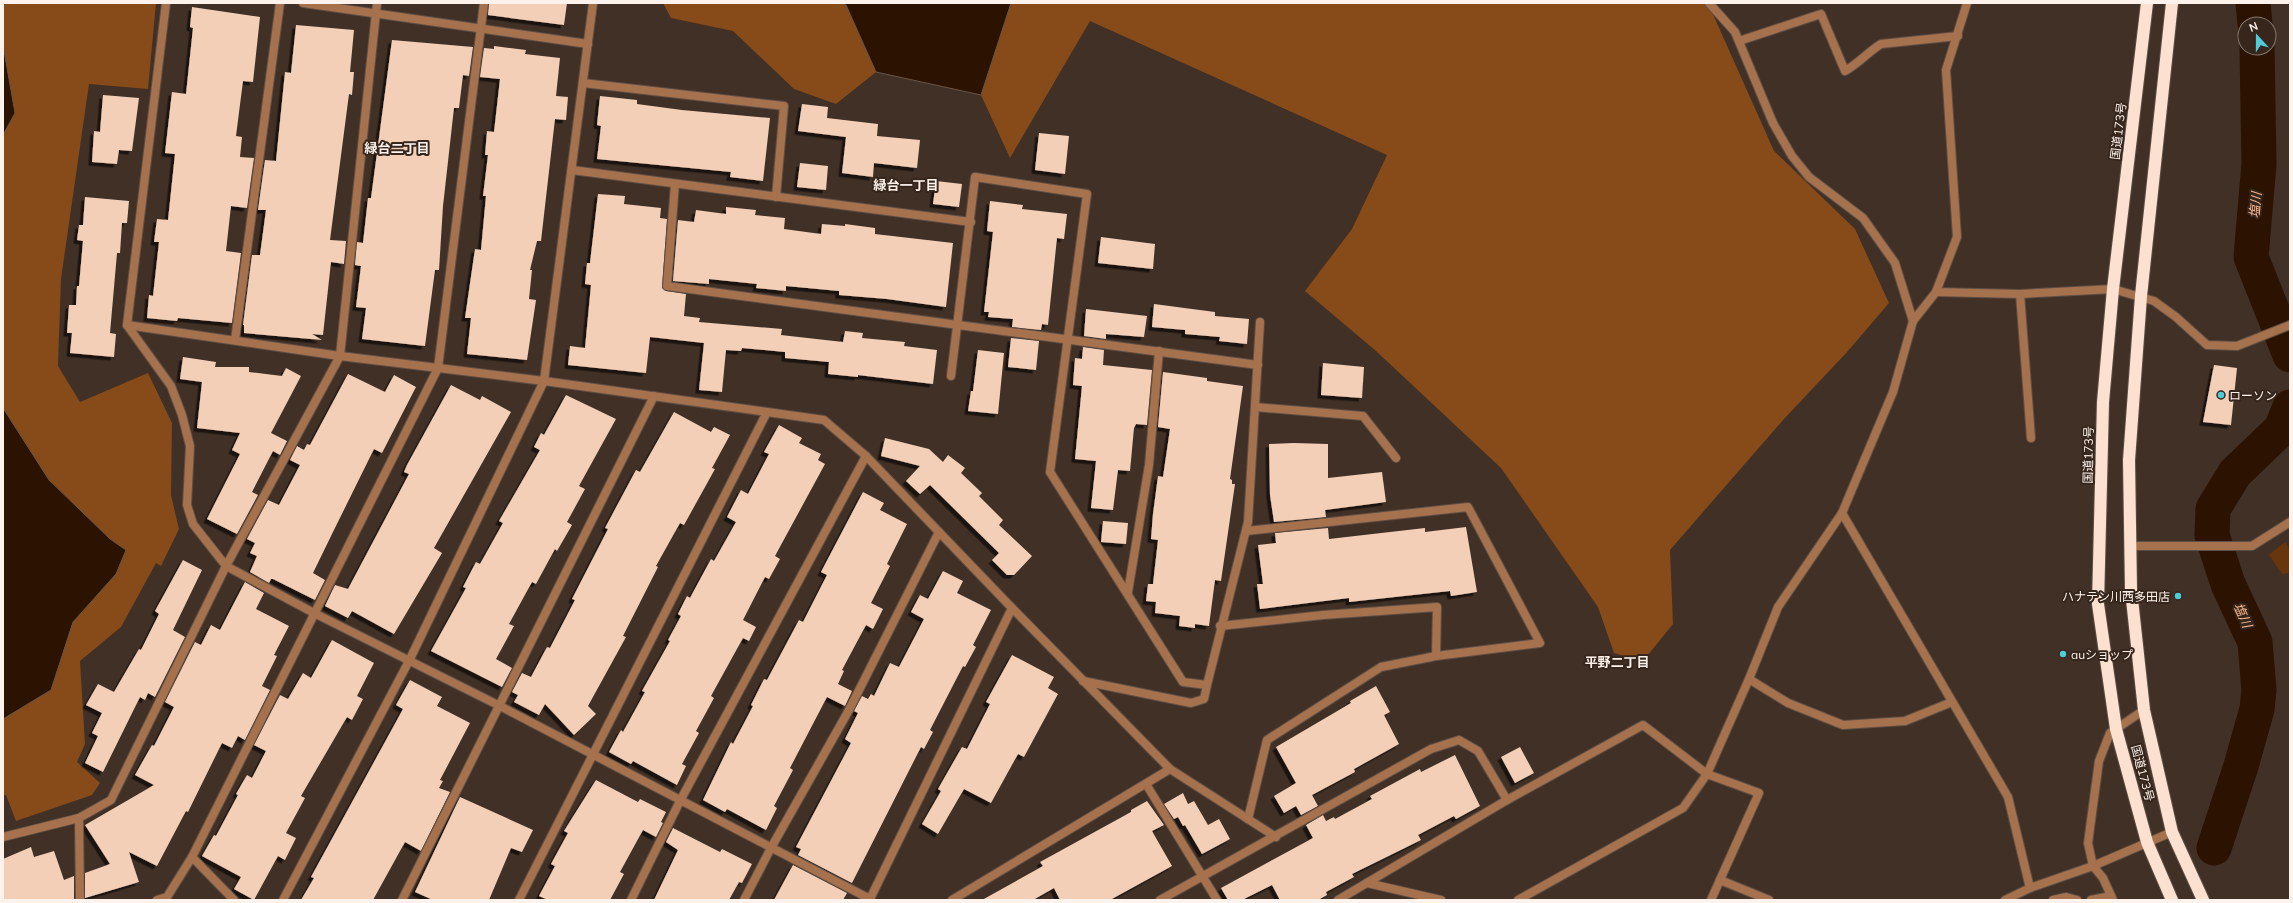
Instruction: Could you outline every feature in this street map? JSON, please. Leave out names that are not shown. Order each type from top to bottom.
[{"type":"highway","name":"国道173号","points":[[2147,3],[2113,289],[2103,402],[2098,604],[2116,729],[2147,842],[2172,900]]},
{"type":"highway","name":"国道173号","points":[[2172,3],[2141,296],[2129,460],[2131,590],[2144,710],[2172,832],[2203,900]]},
{"type":"street","points":[[166,3],[128,325],[171,386],[190,446],[186,505],[193,524],[226,566],[314,613],[410,659],[870,899],[1012,608]]},
{"type":"street","points":[[235,340],[280,3]]},
{"type":"street","points":[[303,3],[588,44]]},
{"type":"street","points":[[3,837],[79,818],[111,800],[226,566],[340,356],[376,3]]},
{"type":"street","points":[[157,900],[167,897],[192,857],[438,368],[484,3]]},
{"type":"street","points":[[283,900],[410,659],[544,381],[594,3]]},
{"type":"street","points":[[1708,3],[1735,32],[1773,123],[1792,156],[1809,177],[1863,218],[1895,263],[1913,321]]},
{"type":"street","points":[[1518,900],[1683,808],[1707,774],[1750,679],[1778,607],[1842,513],[1893,392],[1913,321],[1936,292],[1957,237],[1946,70],[1958,36],[1967,3]]},
{"type":"street","points":[[1739,41],[1821,14],[1845,71],[1858,64],[1873,49],[1881,44],[1958,36]]},
{"type":"street","points":[[583,83],[784,106],[776,197]]},
{"type":"street","points":[[572,170],[971,222]]},
{"type":"street","points":[[951,376],[971,222],[975,177],[1087,194],[1050,472],[1128,592],[1183,682],[1207,685]]},
{"type":"street","points":[[675,184],[667,286],[1258,365]]},
{"type":"street","points":[[1936,292],[2020,294],[2113,289],[2154,301],[2176,317],[2207,345],[2237,346],[2290,325]]},
{"type":"street","points":[[2020,294],[2031,438]]},
{"type":"street","points":[[1083,680],[1191,703],[1204,699],[1220,626],[1246,531],[1260,322]]},
{"type":"street","points":[[128,325],[340,356],[544,381],[824,420],[866,456],[1170,769],[1276,837]]},
{"type":"street","points":[[1128,592],[1149,465],[1159,352]]},
{"type":"street","points":[[402,900],[654,396]]},
{"type":"street","points":[[1255,407],[1363,416],[1396,458]]},
{"type":"street","points":[[519,900],[767,412]]},
{"type":"street","points":[[630,900],[680,800],[866,456]]},
{"type":"street","points":[[1246,531],[1468,507],[1540,643],[1436,656],[1381,667],[1267,740],[1248,819]]},
{"type":"street","points":[[1842,513],[2008,797],[2030,888]]},
{"type":"street","points":[[2130,546],[2252,546],[2290,522]]},
{"type":"street","points":[[744,900],[771,848],[848,710],[939,532]]},
{"type":"street","points":[[1220,626],[1323,615],[1437,607],[1436,656]]},
{"type":"street","points":[[1750,679],[1788,703],[1843,725],[1905,721],[1952,702]]},
{"type":"street","points":[[2091,900],[2112,898],[2102,878],[2093,866],[2088,843],[2099,762],[2110,733],[2144,710]]},
{"type":"street","points":[[1338,900],[1507,800],[1643,725],[1707,774],[1759,793],[1710,900]]},
{"type":"street","points":[[1160,900],[1276,837],[1431,749],[1459,740],[1478,751],[1507,800]]},
{"type":"street","points":[[952,900],[1170,769]]},
{"type":"street","points":[[1146,784],[1217,900]]},
{"type":"street","points":[[79,818],[80,900]]},
{"type":"street","points":[[2005,900],[2030,888],[2093,866],[2172,832]]},
{"type":"street","points":[[192,857],[234,900]]},
{"type":"street","points":[[1720,880],[1769,900]]},
{"type":"street","points":[[1367,883],[1441,900]]},
{"type":"street","points":[[2053,900],[2066,897],[2077,900]]},
{"type":"shaded area","points":[[3,3],[156,3],[148,89],[89,84],[61,279],[58,366],[80,402],[148,373],[172,423],[171,495],[179,529],[161,566],[156,563],[121,627],[80,661],[85,744],[77,762],[100,783],[92,795],[16,821],[6,795],[3,795],[3,719],[51,690],[73,622],[116,574],[126,551],[110,539],[49,480],[3,408],[3,135],[15,113],[3,45]]},
{"type":"shaded area","points":[[663,3],[842,3],[846,5],[876,72],[836,104],[794,89],[733,31],[671,18]]},
{"type":"shaded area","points":[[842,3],[1011,3],[981,95],[876,72],[846,5]]},
{"type":"shaded area","points":[[1011,3],[1708,3],[1774,151],[1855,229],[1889,303],[1848,351],[1784,419],[1670,550],[1673,624],[1643,661],[1614,653],[1598,607],[1501,468],[1376,351],[1305,291],[1352,229],[1387,155],[1090,21],[1010,158],[981,95]]},
{"type":"shaded area","points":[[3,45],[15,113],[3,135]]},
{"type":"shaded area","points":[[3,408],[49,480],[110,539],[126,550],[116,574],[73,622],[51,690],[3,719]]},
{"type":"shaded area","points":[[2285,542],[2290,550],[2290,573],[2282,574],[2269,555]]},
{"type":"building","points":[[489,3],[567,3],[564,25],[488,15]]},
{"type":"building","points":[[192,7],[260,17],[253,82],[243,81],[236,136],[242,137],[240,157],[254,158],[247,208],[231,206],[226,251],[241,253],[232,323],[178,318],[177,321],[147,318],[149,295],[153,296],[159,242],[154,242],[157,219],[168,220],[175,154],[165,153],[172,92],[186,94],[193,28],[190,27]]},
{"type":"building","points":[[296,25],[354,30],[350,72],[354,72],[352,95],[349,94],[330,240],[346,241],[344,264],[331,262],[323,335],[312,334],[322,340],[244,333],[243,325],[252,255],[260,255],[266,210],[258,210],[265,160],[276,161],[285,72],[291,73]]},
{"type":"building","points":[[392,40],[473,47],[469,76],[463,75],[459,108],[454,108],[443,206],[439,270],[435,270],[425,346],[362,339],[366,308],[356,307],[361,266],[355,265],[357,242],[363,243],[368,198],[371,198]]},
{"type":"building","points":[[494,46],[526,50],[525,54],[560,58],[556,96],[568,97],[566,120],[555,119],[541,241],[537,241],[530,270],[532,270],[529,299],[536,300],[527,360],[467,354],[471,318],[465,318],[475,249],[481,250],[486,196],[483,196],[488,155],[485,155],[487,131],[494,132],[500,79],[480,77],[484,48],[494,49]]},
{"type":"building","points":[[103,95],[139,98],[132,151],[119,150],[117,164],[92,162],[94,131],[100,132]]},
{"type":"building","points":[[600,96],[637,100],[637,104],[682,110],[770,118],[763,181],[730,177],[731,172],[597,159],[601,126],[597,125]]},
{"type":"building","points":[[802,104],[828,107],[827,118],[878,124],[877,136],[920,140],[917,168],[874,163],[873,177],[842,173],[846,137],[798,131]]},
{"type":"building","points":[[1039,133],[1069,136],[1065,174],[1035,170]]},
{"type":"building","points":[[800,163],[828,166],[826,190],[797,187]]},
{"type":"building","points":[[936,181],[962,184],[959,207],[933,204]]},
{"type":"building","points":[[598,194],[625,196],[624,204],[661,208],[660,218],[667,219],[662,288],[666,291],[686,294],[684,316],[700,318],[699,322],[782,329],[781,335],[843,342],[845,331],[863,333],[862,338],[905,342],[904,346],[937,350],[933,384],[858,375],[858,377],[828,374],[829,362],[785,358],[785,352],[742,348],[741,351],[726,350],[722,392],[699,390],[704,343],[650,337],[646,373],[568,365],[570,346],[585,348],[591,285],[585,284],[587,263],[590,263]]},
{"type":"building","points":[[85,197],[129,201],[127,223],[122,223],[120,253],[117,253],[110,333],[116,334],[114,357],[70,353],[72,333],[67,333],[69,305],[76,305],[77,286],[79,286],[83,241],[77,240],[79,225],[83,225]]},
{"type":"building","points":[[990,201],[1023,205],[1022,209],[1067,214],[1064,239],[1057,238],[1048,325],[1042,324],[1041,330],[1012,327],[1013,319],[988,317],[989,312],[984,312],[993,232],[987,231]]},
{"type":"building","points":[[726,207],[756,210],[755,215],[785,218],[784,229],[821,234],[822,224],[845,226],[845,224],[875,228],[875,234],[953,243],[946,307],[887,299],[839,295],[839,291],[786,286],[786,291],[756,288],[757,284],[709,279],[709,284],[673,281],[678,220],[694,222],[696,210],[726,214]]},
{"type":"building","points":[[1101,237],[1155,244],[1153,269],[1098,263]]},
{"type":"building","points":[[1154,304],[1215,312],[1215,316],[1249,319],[1247,344],[1219,341],[1220,337],[1185,334],[1185,330],[1152,327]]},
{"type":"building","points":[[1086,309],[1147,316],[1144,337],[1106,334],[1106,339],[1084,336]]},
{"type":"building","points":[[1011,338],[1039,341],[1036,370],[1008,367]]},
{"type":"building","points":[[1083,347],[1104,350],[1103,365],[1152,370],[1147,425],[1136,424],[1134,428],[1130,471],[1118,470],[1113,510],[1091,508],[1096,461],[1075,459],[1082,386],[1073,385],[1075,358],[1082,359]]},
{"type":"building","points":[[978,350],[1004,353],[998,414],[968,411],[971,391],[973,391]]},
{"type":"building","points":[[183,357],[216,362],[215,367],[249,367],[249,372],[282,376],[286,368],[301,376],[271,433],[287,441],[280,455],[273,451],[252,492],[258,495],[237,534],[207,519],[240,454],[232,450],[240,433],[197,428],[202,382],[180,379]]},
{"type":"building","points":[[1323,363],[1364,367],[1362,398],[1321,395]]},
{"type":"building","name":"ローソン","points":[[2214,365],[2237,368],[2231,425],[2203,422]]},
{"type":"building","points":[[1163,372],[1207,378],[1207,381],[1243,386],[1230,479],[1232,480],[1232,484],[1235,484],[1221,581],[1215,580],[1209,626],[1195,624],[1195,628],[1179,626],[1180,616],[1155,613],[1156,602],[1146,601],[1148,584],[1153,584],[1158,540],[1151,539],[1158,476],[1163,477],[1170,429],[1158,427]]},
{"type":"building","points":[[348,374],[385,392],[394,375],[416,387],[382,453],[374,449],[313,573],[325,580],[315,600],[273,579],[271,579],[269,583],[250,572],[257,556],[250,553],[255,543],[247,539],[268,500],[279,505],[300,465],[290,460],[297,446],[304,450],[307,444],[310,445]]},
{"type":"building","points":[[451,385],[480,400],[482,396],[511,412],[434,548],[442,553],[394,634],[352,611],[348,618],[325,606],[335,585],[348,589],[409,474],[404,472],[407,465]]},
{"type":"building","points":[[566,395],[616,419],[579,486],[585,489],[567,522],[572,525],[557,551],[555,549],[536,584],[532,582],[509,624],[514,626],[496,659],[512,668],[502,687],[431,651],[466,588],[463,587],[476,562],[480,564],[503,523],[499,521],[540,450],[534,447],[541,433],[544,435]]},
{"type":"building","points":[[674,412],[711,432],[714,427],[730,435],[712,468],[715,469],[684,525],[680,523],[656,566],[658,567],[623,636],[626,637],[588,706],[596,714],[574,735],[545,704],[539,715],[514,702],[518,695],[512,692],[522,673],[531,677],[547,647],[550,648],[575,600],[572,599],[608,529],[605,528],[636,470],[640,472]]},
{"type":"building","points":[[779,425],[802,438],[799,443],[821,454],[818,460],[825,464],[775,556],[780,559],[769,579],[765,577],[743,620],[756,627],[749,641],[743,638],[711,696],[714,698],[696,731],[699,733],[682,764],[686,766],[677,785],[633,761],[631,764],[609,752],[621,730],[623,732],[645,692],[642,691],[670,641],[668,640],[681,616],[678,614],[687,596],[690,598],[711,559],[714,561],[736,522],[727,517],[741,490],[748,494],[769,454],[764,452]]},
{"type":"building","points":[[885,438],[929,449],[943,462],[948,455],[965,468],[961,473],[982,493],[979,496],[1003,520],[999,525],[1032,556],[1014,575],[1007,575],[992,560],[999,553],[930,485],[920,494],[906,481],[920,466],[881,456]]},
{"type":"building","points":[[1269,444],[1328,444],[1328,478],[1382,472],[1386,502],[1325,510],[1326,517],[1274,522],[1270,495]]},
{"type":"building","points":[[863,492],[884,503],[880,510],[907,524],[887,564],[890,566],[871,603],[883,609],[873,629],[866,625],[842,670],[844,671],[838,684],[852,691],[845,706],[827,697],[790,768],[793,770],[774,806],[777,808],[766,830],[727,809],[725,812],[703,800],[731,742],[733,744],[753,706],[751,705],[764,679],[767,680],[799,620],[803,622],[827,575],[821,572]]},
{"type":"building","points":[[1103,521],[1128,523],[1126,544],[1101,542]]},
{"type":"building","points":[[1466,527],[1477,592],[1451,596],[1450,591],[1349,602],[1349,598],[1260,609],[1257,584],[1263,584],[1258,545],[1276,543],[1275,533],[1328,528],[1329,539],[1425,528],[1425,532]]},
{"type":"building","points":[[183,560],[202,570],[173,630],[185,637],[155,697],[148,693],[145,700],[140,697],[103,772],[85,763],[98,736],[92,733],[102,713],[86,705],[98,684],[114,692],[139,649],[141,650],[159,614],[155,611]]},
{"type":"building","points":[[943,571],[963,581],[957,593],[991,610],[973,645],[976,647],[965,667],[963,666],[930,730],[933,732],[924,749],[921,747],[852,883],[798,855],[801,849],[796,847],[851,743],[845,739],[858,713],[854,711],[862,696],[868,699],[871,694],[874,696],[890,663],[899,667],[924,619],[911,612],[920,595],[928,599]]},
{"type":"building","points":[[245,582],[264,593],[256,609],[289,626],[274,655],[277,656],[262,686],[270,690],[245,740],[238,736],[232,748],[222,743],[188,812],[186,811],[157,866],[129,852],[139,882],[85,898],[85,873],[110,864],[85,825],[154,785],[135,775],[152,745],[154,746],[174,707],[165,702],[195,642],[201,645],[211,625],[220,630]]},
{"type":"building","points":[[332,640],[374,663],[357,696],[363,699],[352,720],[347,717],[301,796],[305,798],[286,833],[296,838],[285,860],[278,856],[254,900],[234,889],[241,877],[202,856],[214,835],[216,836],[247,775],[252,778],[266,751],[254,745],[280,695],[288,699],[303,673],[311,678]]},
{"type":"building","points":[[1012,655],[1054,677],[1048,688],[1058,694],[1024,757],[1018,754],[991,803],[964,789],[938,834],[922,824],[941,791],[938,789],[962,747],[967,749],[990,704],[986,702]]},
{"type":"building","points":[[410,680],[442,697],[437,706],[470,723],[440,780],[443,781],[439,788],[450,792],[421,851],[405,842],[373,900],[301,900],[314,878],[311,877],[403,709],[396,705]]},
{"type":"building","points":[[1376,686],[1390,712],[1384,715],[1399,744],[1354,769],[1355,772],[1312,795],[1318,806],[1301,815],[1296,806],[1284,813],[1274,796],[1296,783],[1276,747],[1351,703],[1350,701]]},
{"type":"building","points":[[1520,747],[1534,773],[1515,783],[1501,757]]},
{"type":"building","points":[[1455,755],[1480,806],[1456,819],[1454,816],[1418,835],[1421,840],[1352,874],[1354,877],[1326,892],[1327,895],[1318,900],[1280,900],[1272,885],[1242,900],[1228,900],[1221,888],[1313,838],[1306,825],[1323,815],[1326,821],[1334,817],[1335,819],[1372,799],[1370,796],[1420,769],[1421,772]]},
{"type":"building","points":[[596,780],[638,802],[640,799],[666,812],[661,822],[663,823],[656,837],[643,830],[620,872],[624,874],[610,900],[548,900],[539,896],[555,866],[551,864],[568,833],[564,831]]},
{"type":"building","points":[[1183,793],[1188,804],[1194,801],[1208,825],[1219,819],[1230,839],[1202,854],[1185,825],[1183,826],[1178,817],[1174,819],[1164,804]]},
{"type":"building","points":[[460,797],[533,830],[522,852],[511,848],[489,900],[433,900],[415,892]]},
{"type":"building","points":[[1147,801],[1164,825],[1152,831],[1172,866],[1110,900],[1060,900],[1054,888],[1033,900],[982,900],[1043,866],[1040,862],[1131,812],[1131,810]]},
{"type":"building","points":[[673,828],[720,852],[722,849],[752,864],[742,883],[739,882],[729,900],[654,900],[678,850],[666,842]]},
{"type":"building","points":[[31,847],[34,857],[54,851],[64,880],[74,876],[74,900],[3,900],[3,859]]},
{"type":"building","points":[[793,865],[847,893],[843,900],[774,900]]},
{"type":"waterway","name":"塩川","points":[[2253,3],[2254,16]]},
{"type":"waterway","name":"塩川","points":[[2257,56],[2259,164],[2251,257],[2290,355]]},
{"type":"waterway","name":"塩川","points":[[2214,848],[2241,766],[2257,709],[2259,690],[2255,642],[2228,584],[2212,535],[2213,509],[2235,473],[2281,429],[2290,407]]},
{"type":"place","name":"ローソン","points":[[2221,395]]},
{"type":"place","name":"ハナテン川西多田店","points":[[2178,596]]},
{"type":"place","name":"auショップ","points":[[2063,654]]},
{"type":"district","name":"緑台二丁目","points":[[397,148]]},
{"type":"district","name":"緑台一丁目","points":[[906,185]]},
{"type":"district","name":"平野二丁目","points":[[1617,662]]}]
